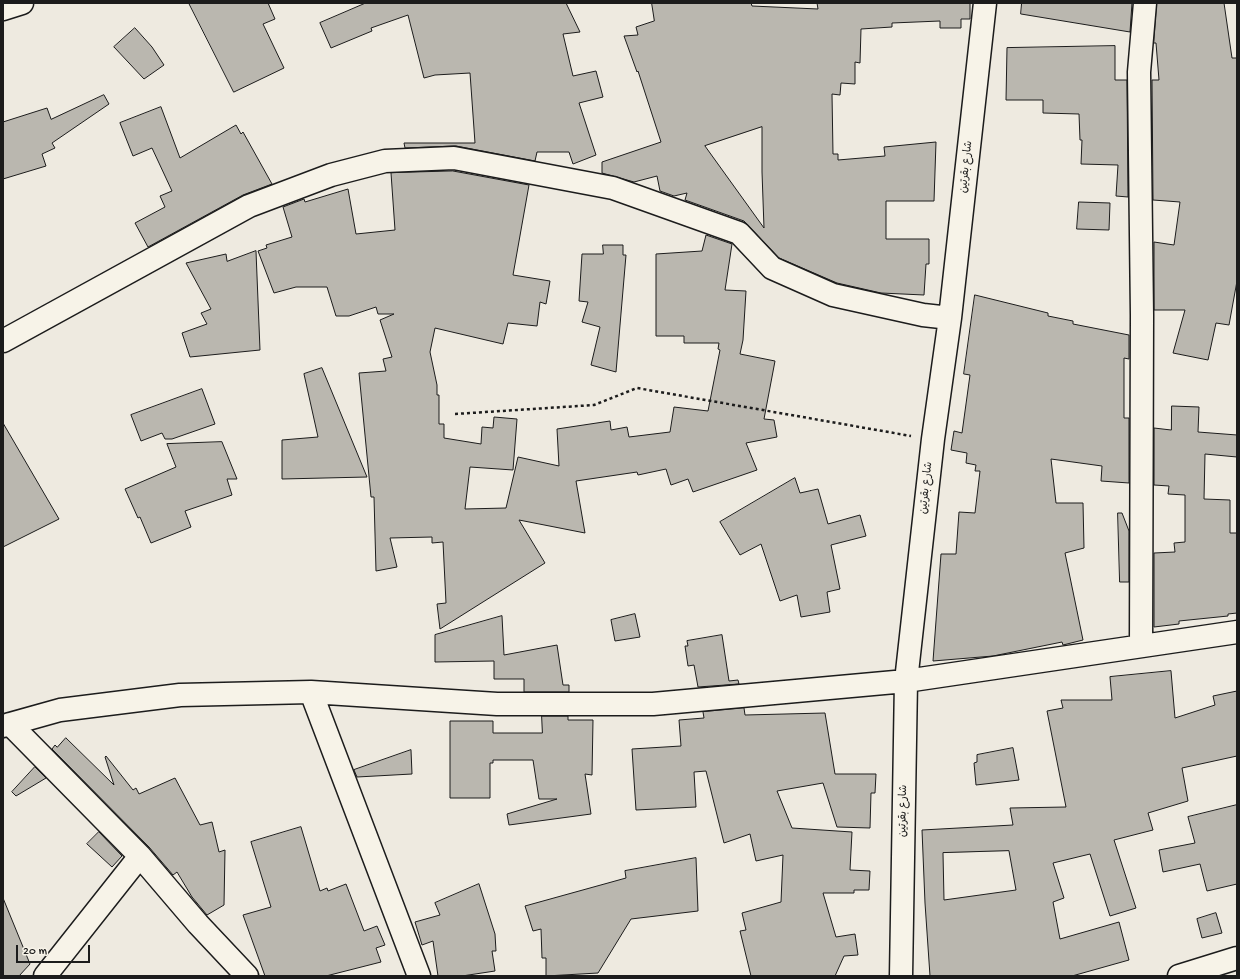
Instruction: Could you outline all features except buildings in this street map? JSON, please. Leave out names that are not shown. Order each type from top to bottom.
[{"type":"street","points":[[3,9],[22,3]]},
{"type":"street","name":"شارع بقرتين","points":[[901,976],[906,681],[933,440],[950,318],[985,3]]},
{"type":"street","points":[[1141,646],[1142,315],[1139,72],[1145,3]]},
{"type":"street","points":[[3,341],[249,206],[330,175],[385,161],[454,158],[613,188],[739,233],[772,268],[833,295],[922,315],[950,318]]},
{"type":"street","points":[[6,725],[60,710],[180,695],[311,692],[497,704],[653,704],[906,681],[1237,632]]},
{"type":"street","points":[[311,692],[419,976]]},
{"type":"street","points":[[6,725],[140,856],[198,924],[247,976]]},
{"type":"street","points":[[45,976],[140,856]]},
{"type":"street","points":[[1179,976],[1237,958]]},
{"type":"path","points":[[455,414],[594,405],[637,388],[933,440]]}]
